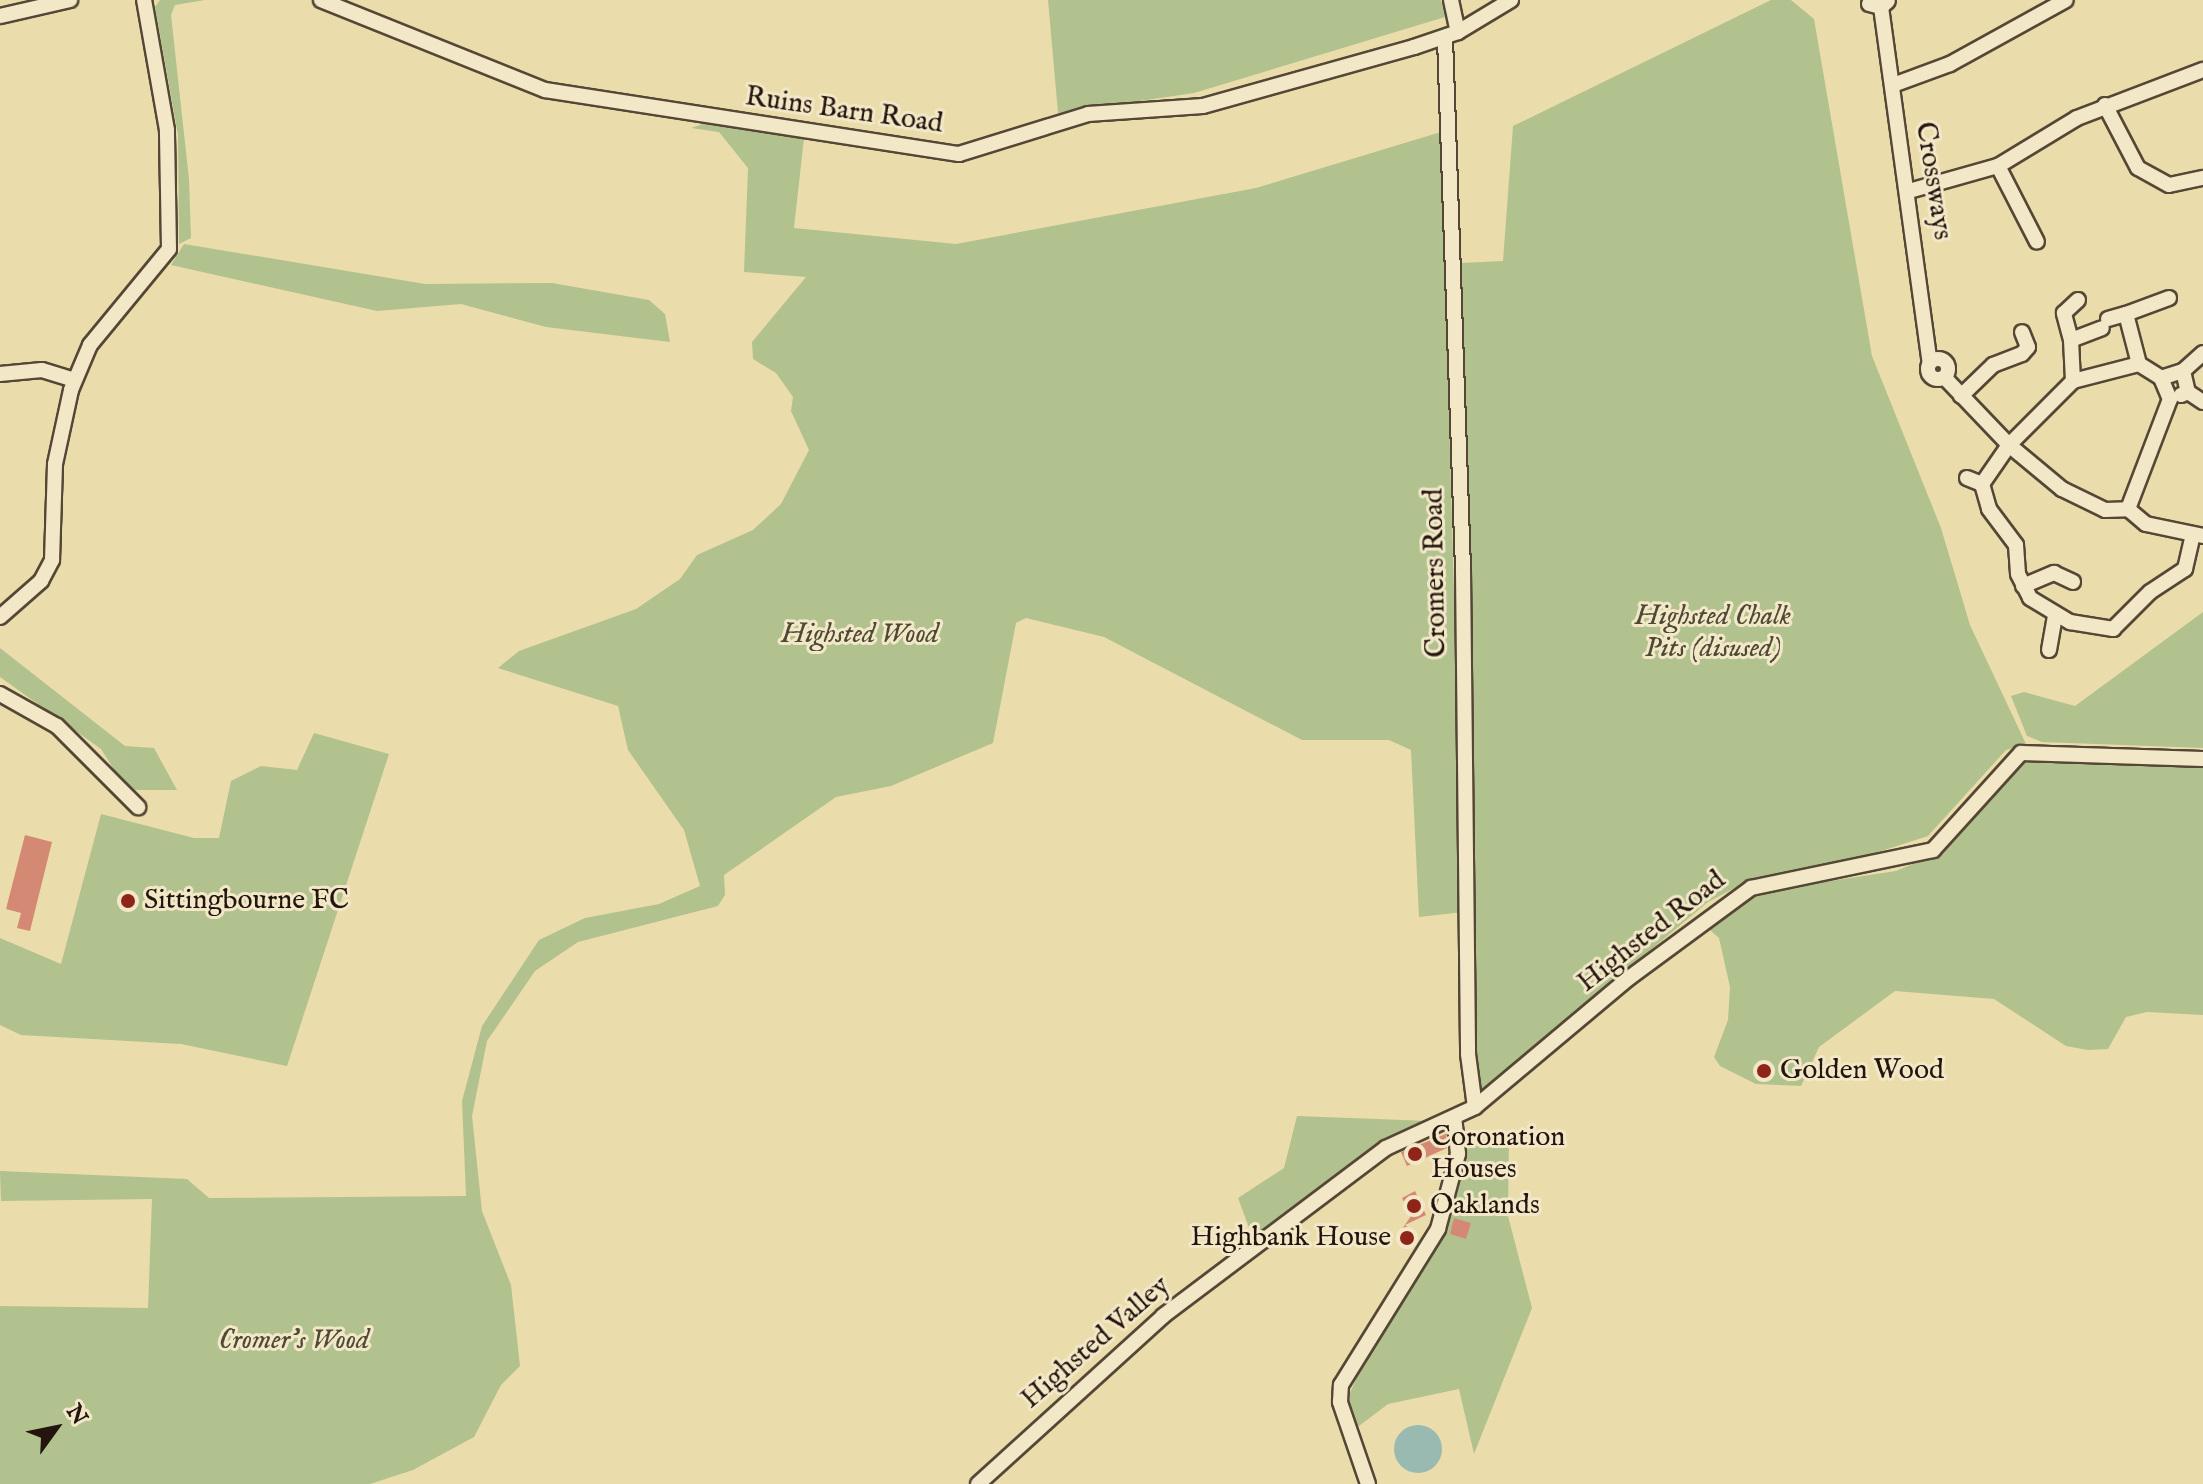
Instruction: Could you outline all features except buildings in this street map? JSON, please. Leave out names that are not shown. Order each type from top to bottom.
[{"type":"street","points":[[0,16],[70,0]]},
{"type":"street","points":[[0,617],[41,581],[52,560],[50,499],[75,380],[108,318],[169,249],[167,130],[144,0]]},
{"type":"street","name":"Ruins Barn Road","points":[[321,0],[545,90],[959,154],[1088,114],[1203,106],[1452,35],[1511,0]]},
{"type":"street","name":"Cromers Road","points":[[1451,0],[1463,570],[1468,1054],[1475,1107]]},
{"type":"street","points":[[1893,85],[1950,64],[2066,0]]},
{"type":"street","name":"Crossways","points":[[1879,4],[1909,191],[1929,375],[1945,378],[2009,445],[2085,503],[2128,509],[2146,524],[2198,535]]},
{"type":"street","points":[[1909,191],[1998,166],[2105,105],[2203,70]]},
{"type":"street","points":[[2105,105],[2138,168],[2169,185],[2203,178]]},
{"type":"street","points":[[1998,166],[2037,242]]},
{"type":"street","points":[[2065,343],[2105,323],[2169,298]]},
{"type":"street","points":[[2073,381],[2065,343],[2064,313],[2078,300]]},
{"type":"street","points":[[2126,314],[2139,364],[2161,378],[2170,399],[2128,509]]},
{"type":"street","points":[[1961,396],[1990,358],[2019,366],[2028,347],[2022,332]]},
{"type":"street","points":[[2161,378],[2183,371],[2203,353]]},
{"type":"street","points":[[1982,484],[2009,445],[2073,381],[2139,364]]},
{"type":"street","points":[[3,377],[42,370],[75,380]]},
{"type":"street","points":[[2183,371],[2188,392],[2203,402]]},
{"type":"street","points":[[2170,399],[2188,392]]},
{"type":"street","points":[[1967,478],[1982,484]]},
{"type":"street","points":[[1982,484],[1989,509],[2016,545],[2023,586],[2035,604],[2099,631],[2113,629],[2150,592],[2185,569],[2198,535]]},
{"type":"street","points":[[2023,586],[2054,573],[2073,582]]},
{"type":"street","points":[[2049,650],[2055,615]]},
{"type":"street","points":[[0,694],[57,726],[138,807]]},
{"type":"street","name":"Highsted Road","points":[[1454,1118],[1475,1107],[1629,978],[1751,888],[1933,850],[2021,753],[2203,759]]},
{"type":"street","points":[[1368,1484],[1340,1402],[1341,1385],[1438,1229],[1458,1154],[1454,1118]]},
{"type":"street","name":"Highsted Valley","points":[[978,1484],[1093,1376],[1201,1287],[1386,1148],[1454,1118]]},
{"type":"green space","points":[[160,0],[205,0],[175,5],[171,15],[189,179],[191,238],[179,244],[178,135],[155,7]]},
{"type":"green space","points":[[1048,0],[1441,0],[1445,17],[1194,93],[1058,113]]},
{"type":"green space","name":"Highsted Chalk Pits (disused)","points":[[1771,0],[1791,0],[1814,19],[1872,356],[1941,528],[1970,625],[2026,744],[2006,750],[1928,836],[1850,861],[1746,882],[1708,902],[1478,1094],[1461,263],[1503,261],[1513,126]]},
{"type":"green space","points":[[709,122],[804,138],[794,228],[956,244],[1256,188],[1441,132],[1463,912],[1419,917],[1411,750],[1389,740],[1302,740],[1104,637],[1026,618],[1016,623],[993,743],[891,786],[836,797],[724,875],[725,895],[718,906],[578,942],[535,971],[487,1041],[472,1116],[482,1211],[511,1285],[520,1366],[501,1385],[474,1437],[413,1470],[370,1484],[0,1484],[0,1306],[148,1308],[152,1199],[1,1201],[0,1171],[187,1179],[209,1198],[466,1196],[462,1101],[482,1026],[539,940],[585,918],[659,904],[700,886],[684,830],[628,750],[618,706],[498,668],[519,651],[636,609],[680,579],[697,555],[753,530],[781,504],[809,450],[791,411],[793,397],[776,373],[753,359],[752,342],[806,277],[744,272],[748,168],[719,132],[691,128]]},
{"type":"green space","points":[[184,244],[425,284],[552,283],[649,300],[665,314],[670,342],[546,327],[461,304],[377,311],[171,265]]},
{"type":"green space","points":[[2203,612],[2203,748],[2042,742],[2027,736],[2011,696],[2024,692],[2075,706]]},
{"type":"green space","points":[[0,648],[125,746],[154,748],[177,790],[127,790],[101,749],[0,677]]},
{"type":"green space","points":[[314,733],[389,754],[287,1066],[181,1044],[21,1035],[0,1025],[0,938],[61,964],[101,814],[194,838],[219,838],[231,781],[261,766],[297,770]]},
{"type":"green space","points":[[2035,754],[2203,764],[2203,1015],[2147,1012],[2126,1017],[2108,1049],[2088,1050],[2066,1046],[1994,999],[1895,991],[1819,1047],[1801,1086],[1756,1084],[1720,1066],[1714,1057],[1728,1020],[1730,987],[1719,938],[1710,930],[1759,892],[1896,871],[1939,853],[1968,826],[1992,790]]},
{"type":"green space","points":[[1297,1116],[1430,1121],[1254,1241],[1238,1198],[1284,1168]]},
{"type":"green space","points":[[1509,1137],[1508,1216],[1532,1308],[1474,1454],[1459,1389],[1388,1404],[1355,1429],[1346,1401],[1375,1339],[1441,1235],[1468,1141]]},
{"type":"water","points":[[1418,1425],[1435,1432],[1442,1449],[1435,1466],[1418,1473],[1401,1466],[1394,1449],[1401,1432]]},
{"type":"place","name":"Sittingbourne FC","points":[[128,901]]},
{"type":"place","name":"Golden Wood","points":[[1764,1071]]},
{"type":"place","name":"Coronation Houses","points":[[1415,1154]]},
{"type":"place","name":"Oaklands","points":[[1414,1206]]},
{"type":"place","name":"Highbank House","points":[[1407,1238]]},
{"type":"park label","name":"Highsted Wood","points":[[860,635]]},
{"type":"park label","name":"Cromer's Wood","points":[[294,1341]]}]
